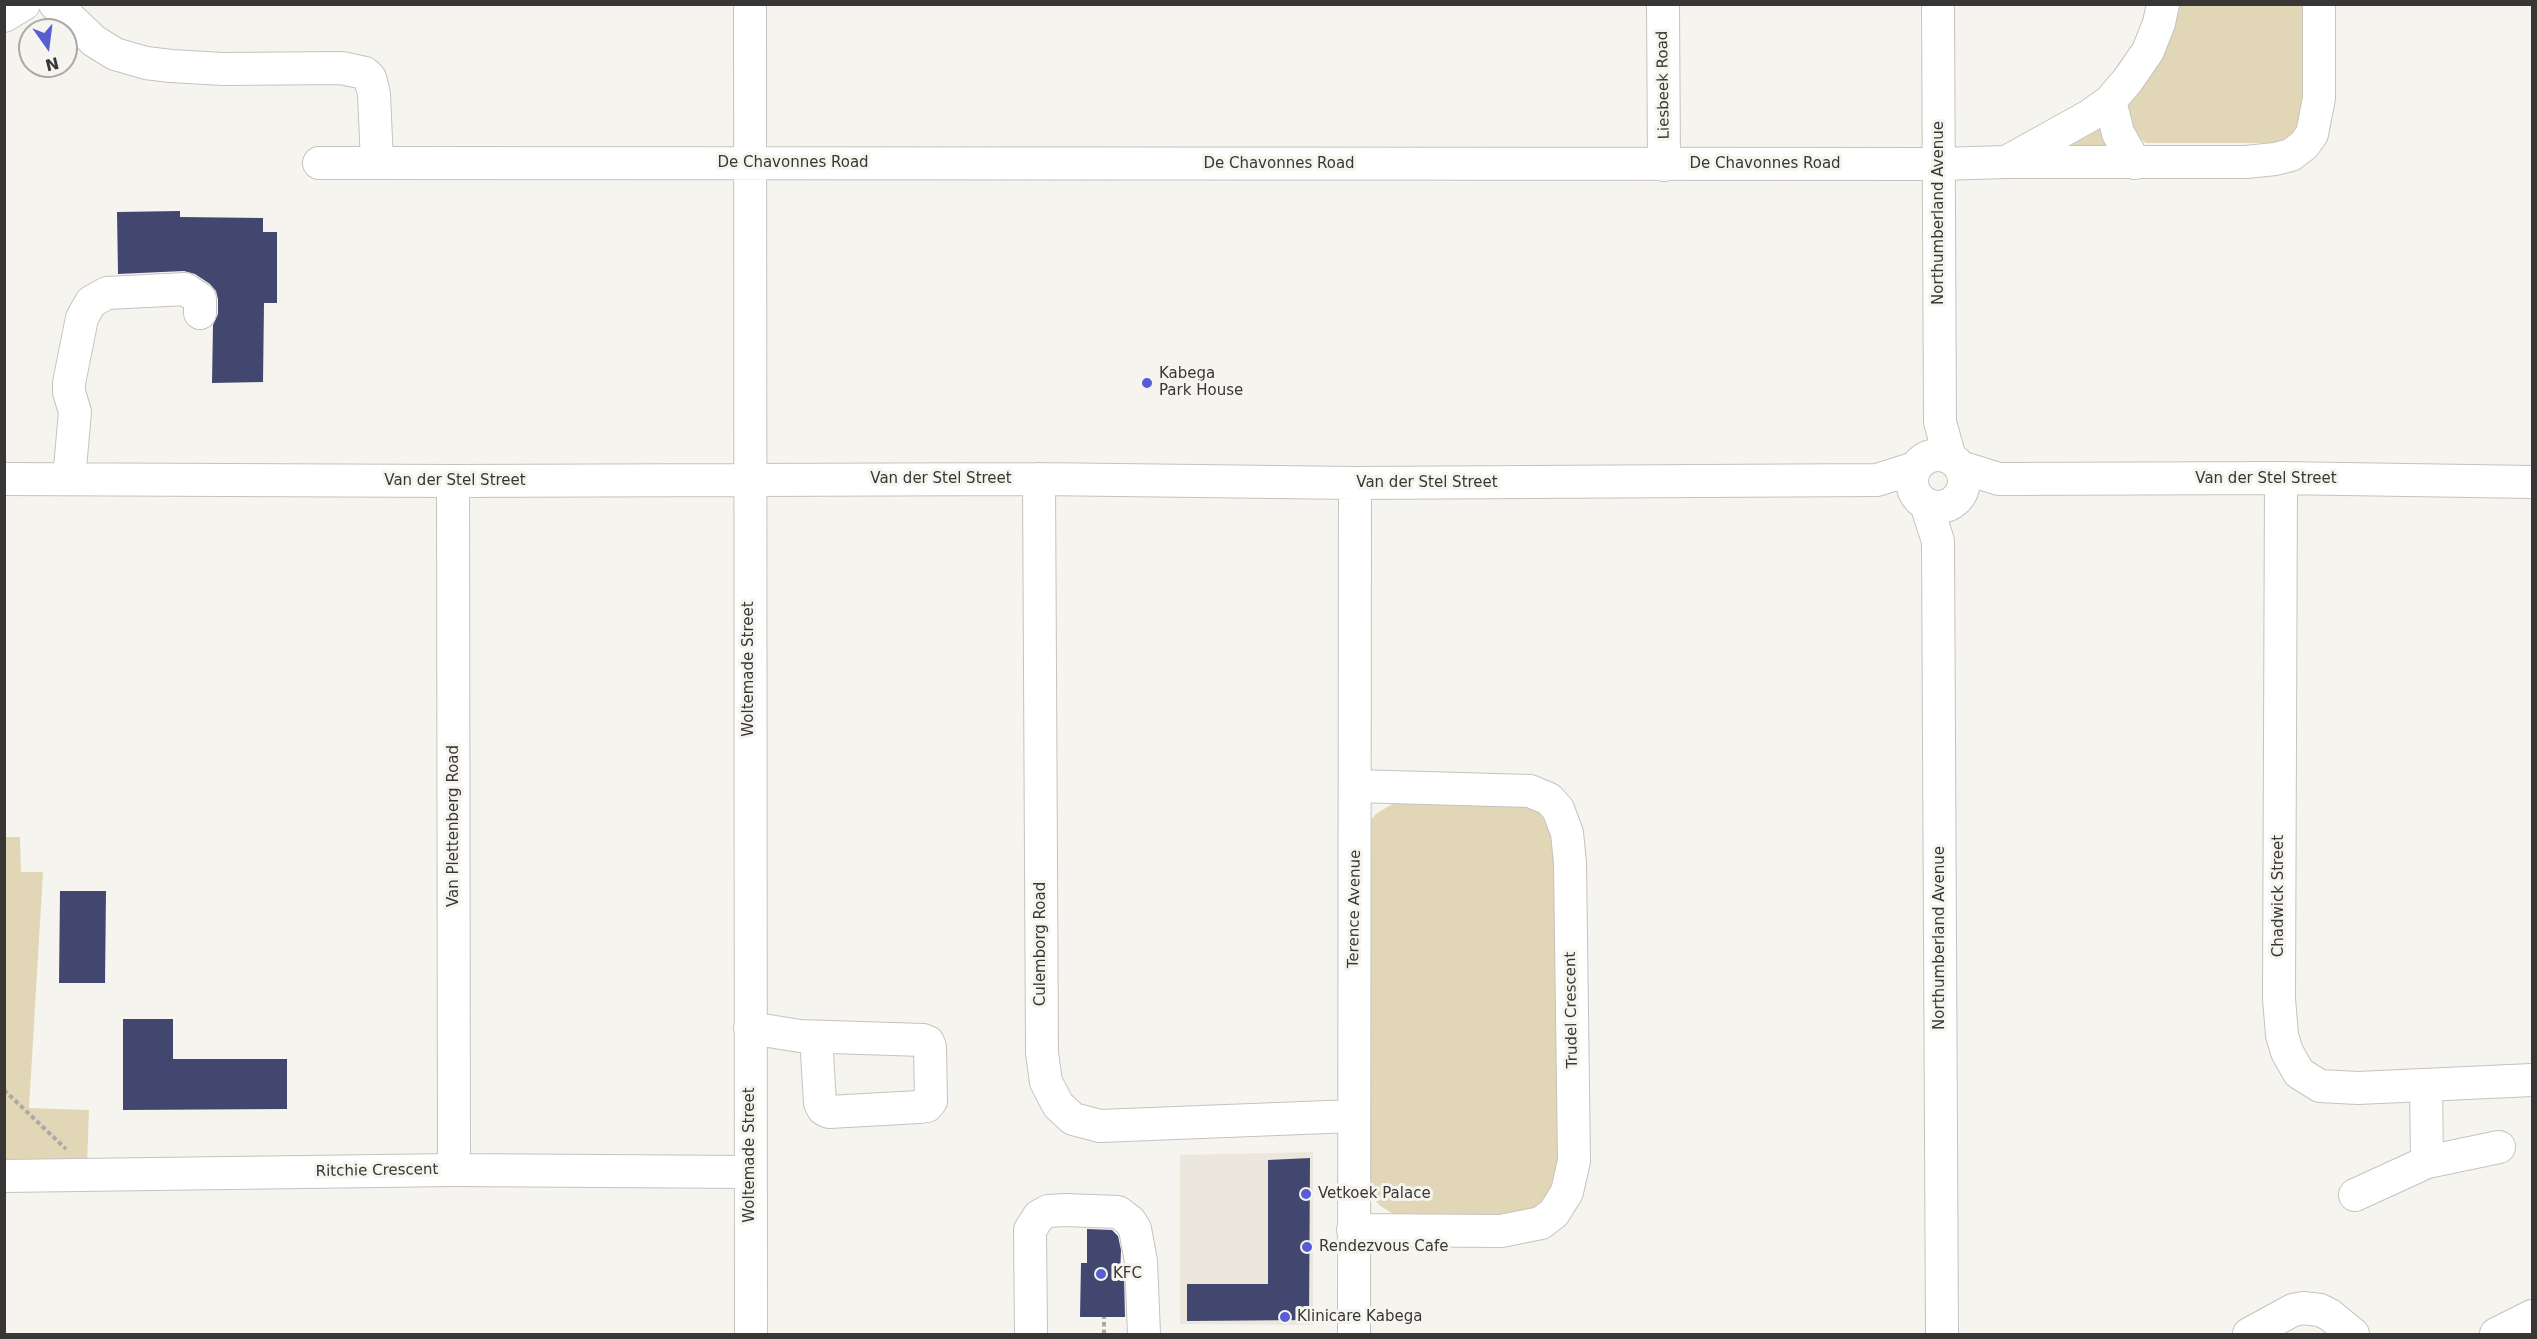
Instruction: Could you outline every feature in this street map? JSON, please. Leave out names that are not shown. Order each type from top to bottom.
[{"type":"street","points":[[4,16],[24,4]]},
{"type":"street","points":[[55,4],[101,46],[115,54],[146,63],[224,69],[341,68],[365,73],[370,78],[374,94],[377,162]]},
{"type":"street","name":"Woltemade Street","points":[[750,4],[752,163],[749,480],[751,1335]]},
{"type":"street","name":"Liesbeek Road","points":[[1663,4],[1664,165]]},
{"type":"street","name":"Northumberland Avenue","points":[[1938,4],[1942,1335]]},
{"type":"street","name":"De Chavonnes Road","points":[[319,163],[1664,165],[2006,162],[2089,116],[2110,101],[2148,51],[2159,23],[2163,4]]},
{"type":"street","points":[[2006,162],[2135,163],[2275,159],[2291,154],[2304,145],[2312,134],[2318,116],[2319,4]]},
{"type":"street","points":[[2110,101],[2118,133],[2135,163]]},
{"type":"street","points":[[69,479],[75,412],[69,392],[69,383],[82,318],[91,302],[107,293],[185,289],[200,299],[200,313]]},
{"type":"street","name":"Van der Stel Street","points":[[4,479],[453,481],[1039,479],[1355,483],[2281,478],[2532,482]]},
{"type":"street","name":"Chadwick Street","points":[[2281,478],[2279,999],[2282,1035],[2287,1052],[2299,1073],[2320,1086],[2358,1088],[2532,1080]]},
{"type":"street","name":"Culemborg Road","points":[[1039,479],[1042,1053],[1046,1082],[1058,1105],[1073,1119],[1100,1126],[1353,1116]]},
{"type":"street","name":"Van Plettenberg Road","points":[[453,481],[454,1170]]},
{"type":"street","name":"Terence Avenue","points":[[1354,1335],[1355,483]]},
{"type":"street","name":"Trudel Crescent","points":[[1353,1230],[1501,1231],[1541,1223],[1554,1213],[1568,1192],[1574,1161],[1570,863],[1567,833],[1557,809],[1549,799],[1530,791],[1356,786]]},
{"type":"street","points":[[750,1028],[816,1037]]},
{"type":"street","points":[[2426,1085],[2427,1162]]},
{"type":"street","points":[[2355,1195],[2427,1162],[2499,1147]]},
{"type":"street","name":"Ritchie Crescent","points":[[4,1176],[454,1170],[749,1172]]},
{"type":"street","points":[[1031,1335],[1030,1230],[1039,1216],[1048,1211],[1065,1210],[1118,1212],[1135,1228],[1141,1261],[1144,1335]]},
{"type":"street","points":[[2249,1335],[2293,1310],[2303,1308],[2320,1310],[2330,1315],[2353,1335]]},
{"type":"street","points":[[2496,1335],[2532,1316]]},
{"type":"path","points":[[4,1090],[93,1175]]},
{"type":"path","points":[[1104,1317],[1104,1335]]},
{"type":"shaded area","points":[[2178,5],[2306,5],[2302,117],[2298,128],[2289,138],[2281,143],[2146,143],[2135,135],[2127,105]]},
{"type":"shaded area","points":[[2109,125],[2110,148],[2055,148]]},
{"type":"shaded area","points":[[1397,801],[1538,804],[1557,835],[1558,1176],[1555,1191],[1528,1217],[1396,1216],[1379,1205],[1369,1192],[1369,822],[1376,814]]},
{"type":"shaded area","points":[[4,837],[20,837],[21,872],[43,872],[29,1108],[89,1110],[87,1165],[5,1166]]},
{"type":"shaded area","points":[[1313,1152],[1313,1325],[1180,1324],[1180,1155]]},
{"type":"building","points":[[180,211],[180,217],[263,218],[263,232],[277,232],[277,303],[264,303],[263,382],[212,383],[213,325],[218,314],[218,299],[216,291],[210,284],[195,274],[184,271],[118,274],[117,212]]},
{"type":"building","points":[[60,891],[106,891],[105,983],[59,983]]},
{"type":"building","points":[[123,1019],[173,1019],[173,1059],[287,1059],[287,1109],[123,1110]]},
{"type":"building","points":[[1310,1158],[1309,1320],[1187,1321],[1187,1284],[1268,1284],[1268,1160]]},
{"type":"building","points":[[1087,1229],[1112,1230],[1118,1236],[1121,1250],[1120,1277],[1124,1277],[1125,1317],[1080,1317],[1081,1263],[1087,1263]]},
{"type":"place","name":"Kabega Park House","points":[[1147,383]]},
{"type":"place","name":"Vetkoek Palace","points":[[1306,1194]]},
{"type":"place","name":"Rendezvous Cafe","points":[[1307,1247]]},
{"type":"place","name":"KFC","points":[[1101,1274]]},
{"type":"place","name":"Klinicare Kabega","points":[[1285,1317]]}]
